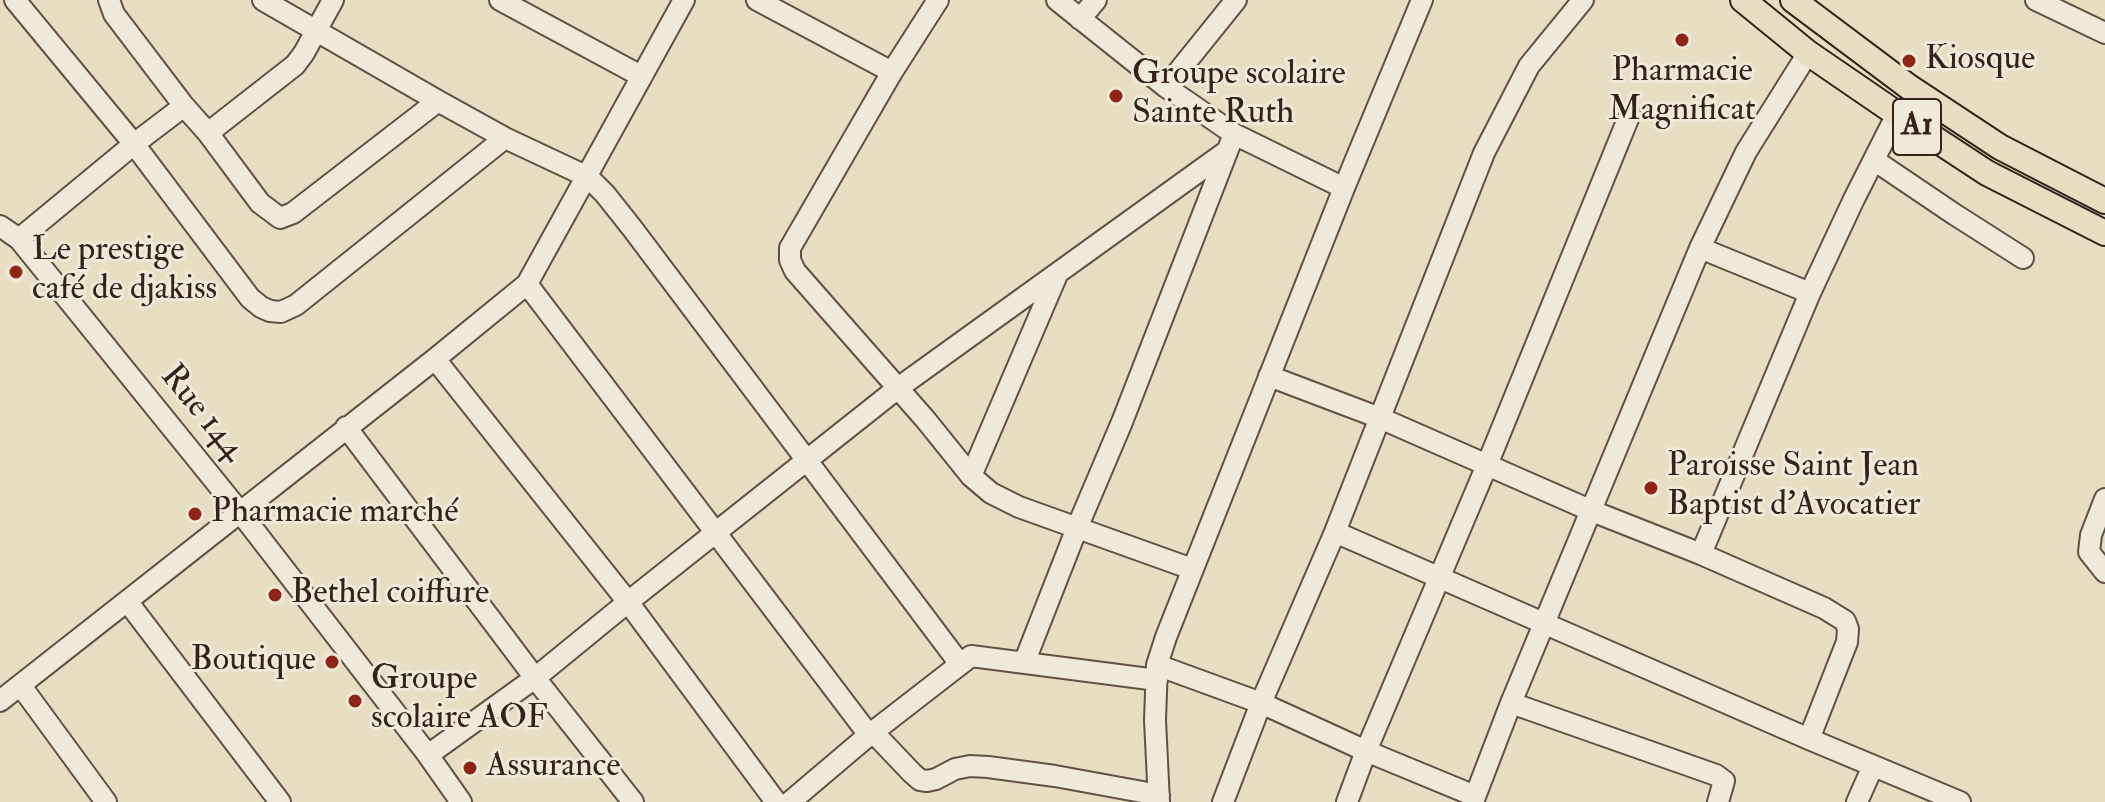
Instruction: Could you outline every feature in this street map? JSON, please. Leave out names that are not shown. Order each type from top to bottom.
[{"type":"main road","name":"A1","points":[[1743,0],[1808,53],[1987,173],[2105,233]]},
{"type":"main road","name":"A1","points":[[1793,0],[1909,87],[2000,147],[2105,201]]},
{"type":"street","points":[[15,0],[134,144],[250,298],[270,311],[281,312],[296,305],[505,138]]},
{"type":"street","points":[[109,0],[114,14],[260,203],[280,218],[286,217],[438,101]]},
{"type":"street","points":[[263,0],[505,138],[588,177],[605,194],[960,664]]},
{"type":"street","points":[[208,133],[295,65],[333,0]]},
{"type":"street","points":[[500,0],[641,76]]},
{"type":"street","points":[[0,701],[527,284],[684,0]]},
{"type":"street","points":[[757,0],[892,72]]},
{"type":"street","points":[[938,0],[892,72],[790,248],[790,260],[795,271],[971,476],[991,493],[1019,507],[1192,569]]},
{"type":"street","points":[[1057,0],[1231,142],[1344,188]]},
{"type":"street","points":[[1080,19],[1096,0]]},
{"type":"street","points":[[1166,87],[1236,0]]},
{"type":"street","points":[[527,284],[871,733],[920,780],[927,781],[970,766],[988,767],[1055,776],[1159,798],[1155,720],[1157,673],[1166,637],[1422,0]]},
{"type":"street","points":[[1223,802],[1261,703],[1335,532],[1484,153],[1529,66],[1583,0]]},
{"type":"street","points":[[2036,0],[2105,33]]},
{"type":"street","points":[[790,802],[871,733],[971,656],[1157,673],[1261,703],[1474,799],[1700,248],[1746,152],[1808,53]]},
{"type":"street","points":[[19,239],[184,106]]},
{"type":"street","points":[[1347,802],[1630,114]]},
{"type":"street","points":[[1701,554],[1810,293],[1897,114]]},
{"type":"street","points":[[428,755],[535,678],[898,388],[1056,275],[1231,142]]},
{"type":"street","points":[[1024,663],[1231,142]]},
{"type":"street","points":[[1874,160],[2023,258]]},
{"type":"street","name":"Rue 144","points":[[0,226],[19,239],[240,512],[461,802]]},
{"type":"street","points":[[1700,248],[1810,293]]},
{"type":"street","points":[[971,476],[1056,275]]},
{"type":"street","points":[[435,359],[628,602],[776,802]]},
{"type":"street","points":[[1269,376],[1380,418],[1592,511],[1701,554],[1824,608],[1845,621],[1847,642],[1809,739]]},
{"type":"street","points":[[346,427],[535,678],[633,802]]},
{"type":"street","points":[[2105,499],[2091,535],[2089,552],[2105,572]]},
{"type":"street","points":[[1335,532],[1960,802]]},
{"type":"street","points":[[127,601],[280,802]]},
{"type":"street","points":[[21,686],[106,802]]},
{"type":"street","points":[[1511,703],[1716,775],[1724,781],[1718,802]]},
{"type":"street","points":[[1857,802],[1873,766]]},
{"type":"place","name":"Pharmacie Magnificat","points":[[1682,40]]},
{"type":"place","name":"Kiosque","points":[[1909,61]]},
{"type":"place","name":"Groupe scolaire Sainte Ruth","points":[[1116,96]]},
{"type":"place","name":"Le prestige café de djakiss","points":[[16,272]]},
{"type":"place","name":"Paroisse Saint Jean Baptist d’Avocatier","points":[[1651,488]]},
{"type":"place","name":"Pharmacie marché","points":[[195,514]]},
{"type":"place","name":"Bethel coiffure","points":[[275,595]]},
{"type":"place","name":"Boutique","points":[[332,662]]},
{"type":"place","name":"Groupe scolaire AOF","points":[[355,701]]},
{"type":"place","name":"Assurance","points":[[470,768]]}]
